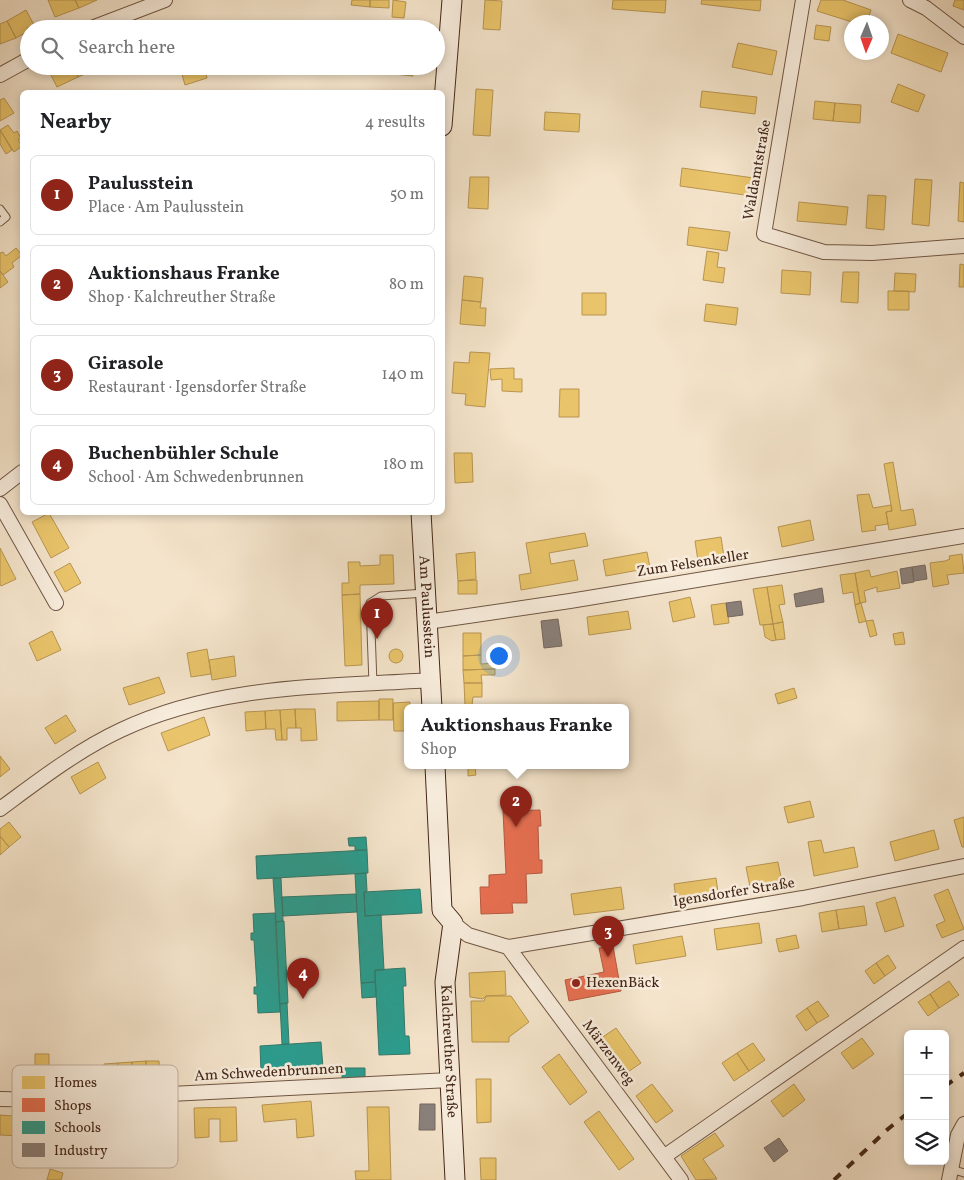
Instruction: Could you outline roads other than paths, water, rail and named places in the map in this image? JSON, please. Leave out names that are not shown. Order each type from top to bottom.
[{"type":"street","points":[[113,20],[165,0]]},
{"type":"street","points":[[445,90],[452,0]]},
{"type":"street","name":"Waldamtstraße","points":[[803,0],[764,234],[824,252],[872,253],[964,246]]},
{"type":"street","points":[[910,0],[927,4],[964,37]]},
{"type":"street","points":[[0,75],[20,63]]},
{"type":"street","points":[[0,489],[20,474]]},
{"type":"street","points":[[0,504],[56,603]]},
{"type":"street","name":"Am Paulusstein","points":[[421,515],[432,704]]},
{"type":"street","name":"Zum Felsenkeller","points":[[427,622],[570,601],[964,536]]},
{"type":"street","name":"Am Paulusstein","points":[[0,808],[55,769],[120,730],[168,710],[252,692],[431,680]]},
{"type":"street","points":[[435,769],[442,910],[453,923],[468,935],[508,947]]},
{"type":"street","name":"Igensdorfer Straße","points":[[508,947],[803,898],[964,866]]},
{"type":"street","name":"Kalchreuther Straße","points":[[453,923],[444,982],[455,1180]]},
{"type":"street","name":"Märzenweg","points":[[508,947],[681,1180]]},
{"type":"street","points":[[665,1156],[964,948]]},
{"type":"street","name":"Am Schwedenbrunnen","points":[[178,1094],[450,1080]]},
{"type":"street","points":[[955,1174],[958,1135],[964,1124]]},
{"type":"lane","points":[[0,209],[6,217],[0,222]]},
{"type":"lane","points":[[373,684],[370,602],[381,596],[426,593]]},
{"type":"railway","points":[[949,1083],[964,1073]]},
{"type":"railway","points":[[834,1180],[904,1116]]},
{"type":"place","name":"Paulusstein","points":[[377,639]]},
{"type":"place","name":"Auktionshaus Franke","points":[[516,827]]},
{"type":"place","name":"Girasole","points":[[608,957]]},
{"type":"place","name":"HexenBäck","points":[[576,983]]},
{"type":"place","name":"Buchenbühler Schule","points":[[303,999]]}]
